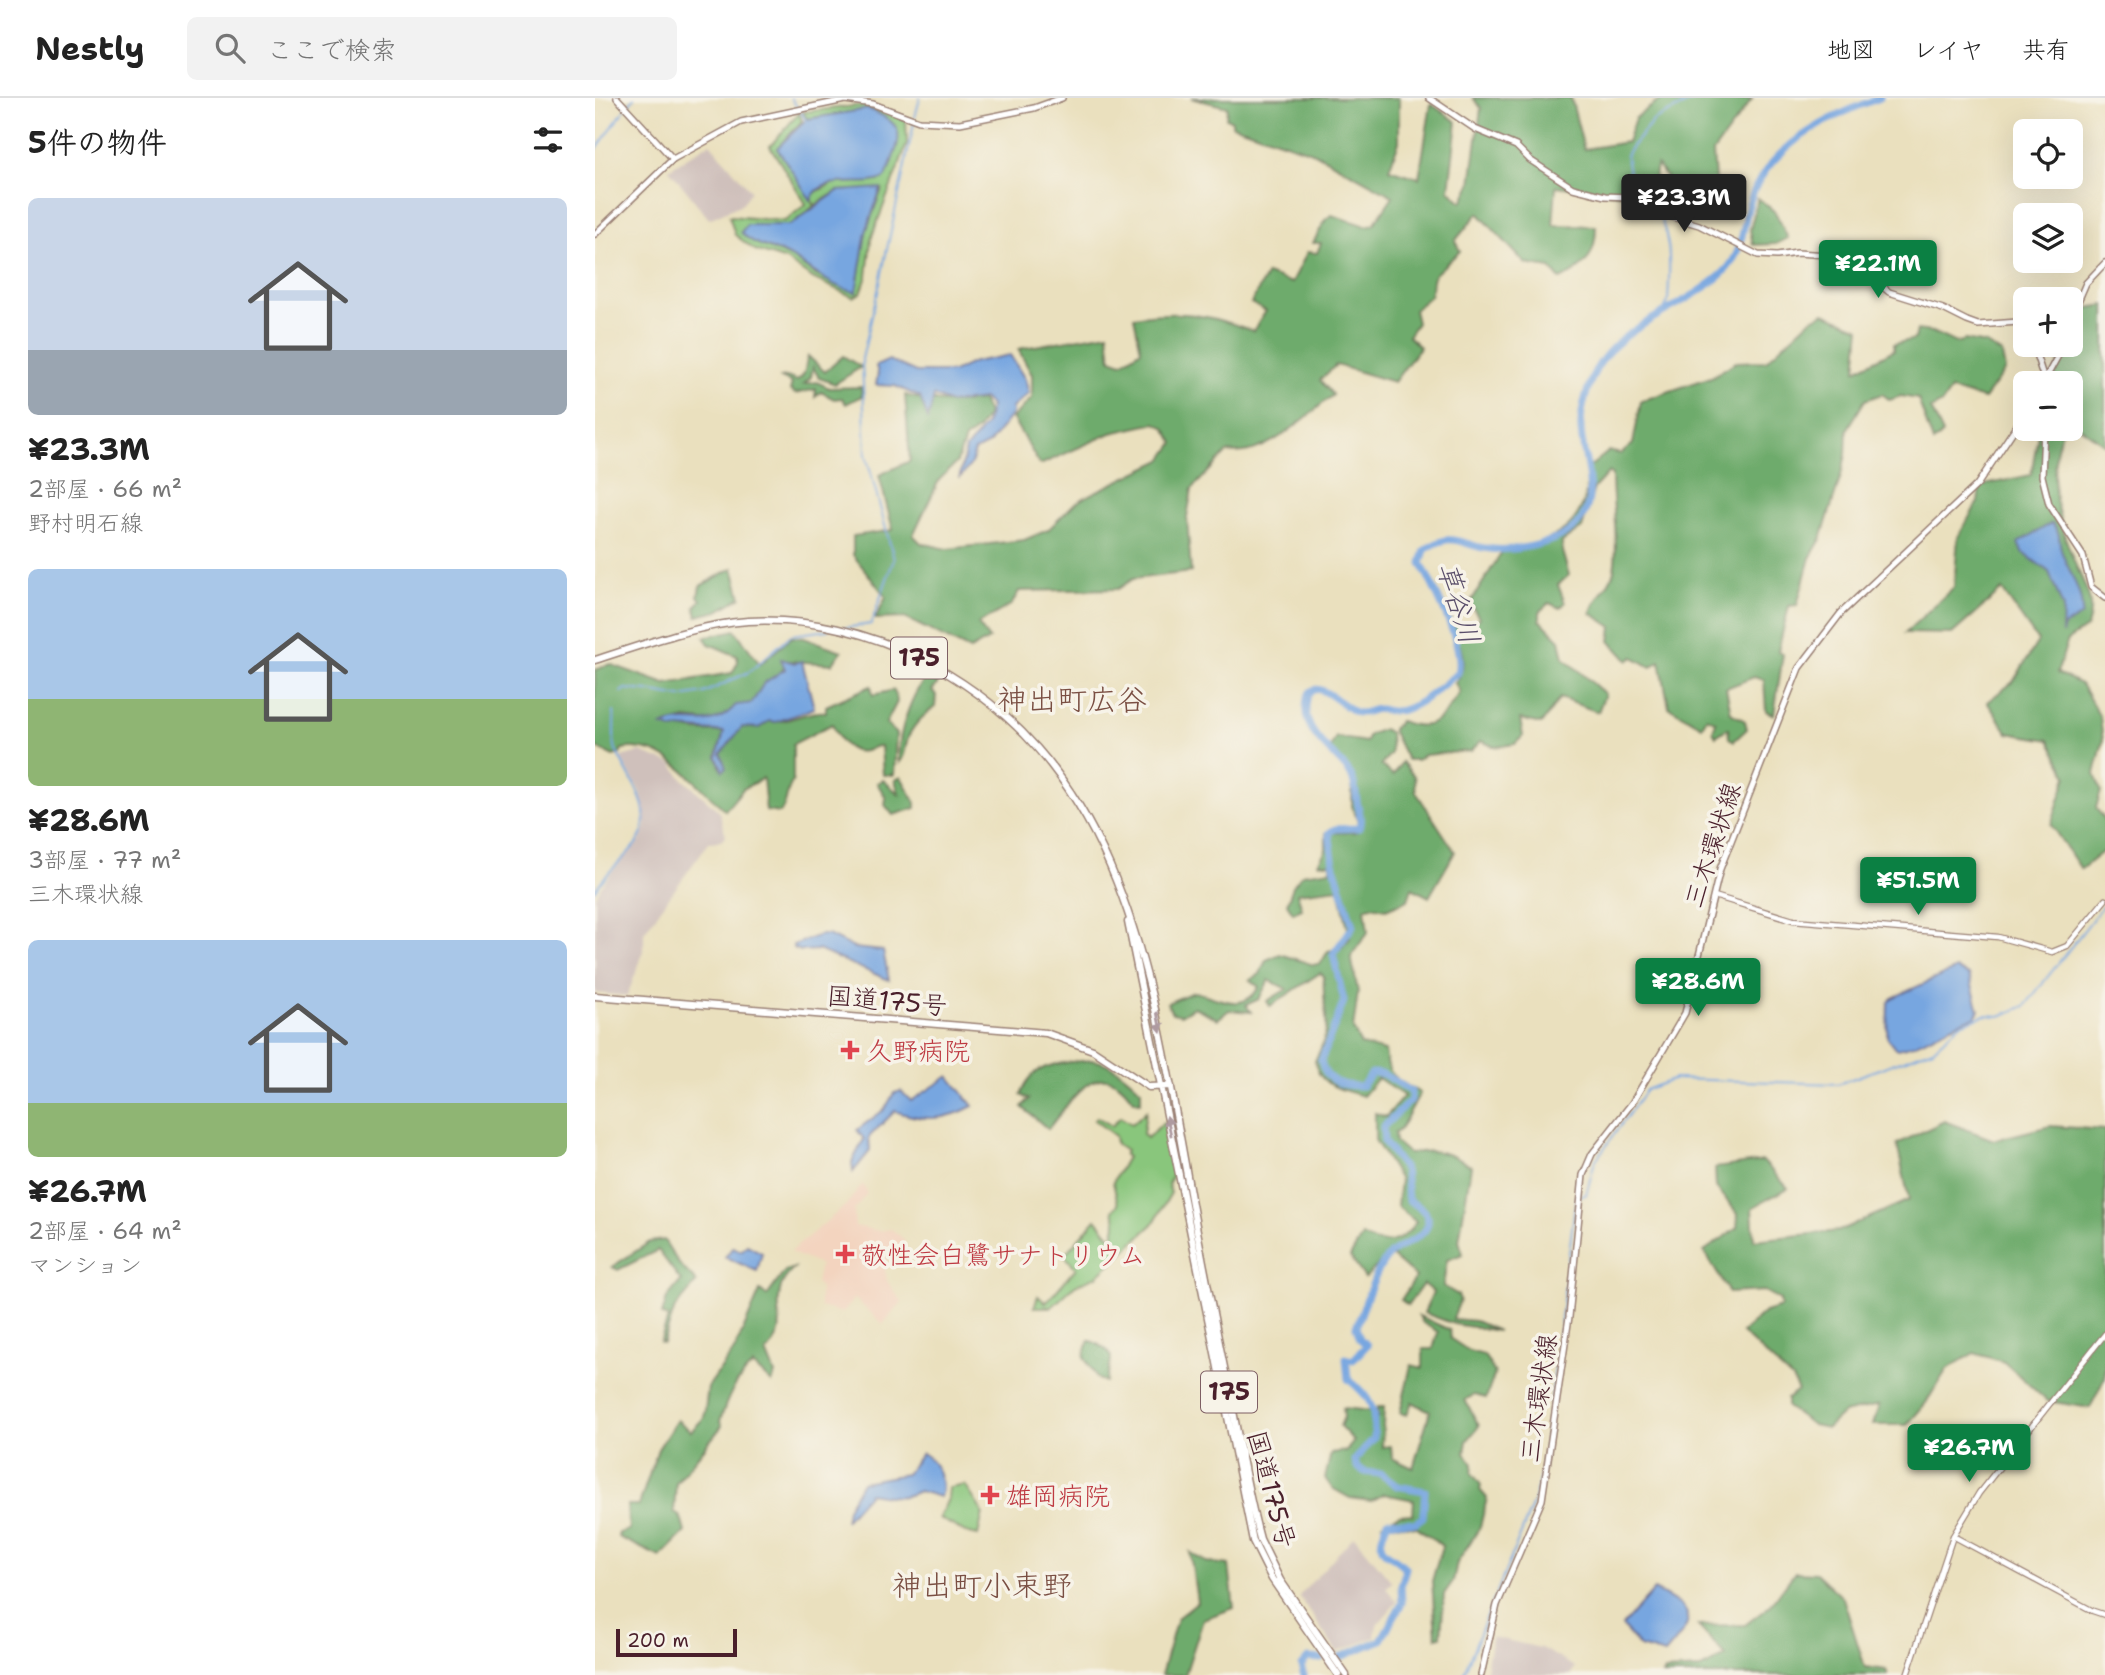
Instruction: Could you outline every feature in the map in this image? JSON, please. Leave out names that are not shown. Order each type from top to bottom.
[{"type":"highway","name":"国道175号","points":[[595,660],[709,626],[773,621],[843,630],[915,656],[957,679],[990,702],[1044,754],[1076,797],[1099,836],[1126,909],[1158,1013],[1259,1536],[1280,1580],[1346,1675]]},
{"type":"highway","name":"国道175号","points":[[1126,909],[1253,1541],[1272,1579],[1339,1675]]},
{"type":"highway","name":"国道175号","points":[[595,996],[1046,1033],[1093,1050],[1146,1086],[1171,1086]]},
{"type":"main road","points":[[617,98],[673,159]]},
{"type":"main road","points":[[595,234],[673,159],[741,122],[845,100],[873,104],[919,121],[960,123],[1034,108],[1062,98]]},
{"type":"main road","points":[[1429,98],[1475,129],[1515,146],[1529,160],[1573,188],[1605,197],[1647,198],[1669,216],[1699,225],[1745,250],[1767,256],[1797,253],[1857,260],[1889,292],[1933,305],[1978,325],[2013,322]]},
{"type":"main road","points":[[2083,291],[2105,264]]},
{"type":"main road","name":"三木環状線","points":[[1481,1675],[1497,1605],[1542,1500],[1569,1317],[1583,1175],[1593,1154],[1632,1103],[1685,1013],[1727,848],[1793,680],[1806,656],[1841,613],[1977,485],[2013,431]]},
{"type":"main road","points":[[2043,441],[2042,476],[2049,504],[2083,556],[2091,587],[2105,598]]},
{"type":"street","points":[[1714,896],[1793,920],[1998,937],[2052,952],[2067,946],[2105,900]]},
{"type":"street","points":[[1907,1675],[1953,1536],[1979,1493],[2105,1334]]},
{"type":"street","points":[[1953,1536],[2105,1615]]},
{"type":"shaded area","points":[[710,143],[751,191],[742,204],[709,219],[669,169]]},
{"type":"shaded area","points":[[640,752],[672,764],[682,778],[719,811],[726,836],[721,841],[709,842],[644,932],[644,951],[627,996],[595,993],[595,896],[609,875],[640,841],[646,826],[640,792],[621,757]]},
{"type":"shaded area","name":"敬性会白鷺サナトリウム","points":[[863,1184],[867,1193],[854,1210],[855,1226],[880,1231],[891,1229],[905,1240],[884,1265],[887,1281],[902,1302],[883,1324],[854,1298],[843,1313],[820,1307],[820,1288],[816,1283],[820,1265],[790,1252],[845,1206]]},
{"type":"shaded area","points":[[1354,1536],[1392,1582],[1386,1588],[1397,1602],[1377,1625],[1375,1637],[1337,1652],[1299,1596]]},
{"type":"shaded area","points":[[1492,1637],[1541,1648],[1575,1667],[1571,1675],[1485,1675]]},
{"type":"green space","points":[[1191,98],[1399,98],[1399,142],[1389,169],[1419,178],[1431,104],[1457,122],[1449,190],[1462,202],[1471,184],[1481,108],[1473,98],[1571,98],[1584,149],[1627,142],[1635,118],[1663,98],[1752,99],[1713,152],[1715,180],[1726,181],[1699,207],[1688,207],[1657,165],[1654,184],[1626,177],[1622,194],[1556,186],[1553,225],[1596,226],[1594,245],[1588,259],[1577,270],[1560,279],[1550,268],[1526,264],[1478,213],[1455,241],[1460,251],[1434,275],[1430,296],[1414,310],[1417,323],[1408,336],[1420,347],[1394,382],[1336,365],[1320,380],[1333,395],[1270,443],[1256,449],[1227,452],[1192,489],[1187,517],[1191,572],[1133,579],[1118,589],[1019,591],[1012,604],[978,624],[989,639],[970,650],[905,618],[875,619],[886,597],[853,555],[853,536],[893,530],[879,475],[910,461],[905,395],[943,402],[982,400],[988,414],[978,429],[965,439],[957,462],[939,480],[913,535],[921,543],[947,549],[1024,540],[1048,530],[1074,504],[1091,494],[1162,460],[1174,443],[1165,428],[1156,423],[1111,433],[1040,465],[1012,418],[1032,398],[1032,375],[1018,349],[1108,333],[1111,359],[1122,363],[1141,350],[1134,317],[1151,315],[1195,315],[1253,331],[1266,311],[1251,303],[1267,274],[1292,283],[1307,252],[1317,253],[1321,243],[1313,243],[1326,219],[1332,215],[1366,226],[1374,224],[1393,196],[1315,153],[1232,125],[1232,121],[1226,118],[1227,107]]},
{"type":"green space","points":[[863,105],[906,120],[907,144],[871,239],[867,276],[861,293],[853,297],[812,278],[786,260],[755,250],[735,235],[729,216],[785,221],[806,204],[770,146],[799,113],[802,121],[777,148],[811,200],[814,193],[833,183],[878,181],[868,109],[807,119],[803,112]],"holes":[[[882,189],[866,232],[856,292],[816,275],[791,257],[753,242],[747,225],[790,225],[814,206],[812,201],[815,205],[838,191]]]},
{"type":"green space","points":[[1758,198],[1775,212],[1788,238],[1776,244],[1753,245],[1750,230]]},
{"type":"green space","points":[[2105,305],[2105,445],[2083,429],[2083,371],[2056,371],[2060,357],[2083,357],[2083,309]]},
{"type":"green space","points":[[1824,313],[1860,328],[1856,370],[1894,350],[1894,344],[1915,339],[1917,330],[1932,332],[1956,343],[1965,340],[1986,344],[2002,354],[2005,370],[1984,399],[1951,390],[1942,403],[1931,409],[1943,434],[1933,442],[1918,399],[1901,396],[1890,400],[1882,394],[1865,400],[1847,430],[1846,455],[1840,479],[1821,539],[1810,558],[1797,605],[1789,606],[1778,651],[1783,654],[1774,715],[1766,711],[1764,680],[1754,677],[1726,688],[1731,713],[1745,721],[1747,729],[1734,741],[1729,738],[1728,728],[1716,736],[1713,731],[1716,722],[1707,717],[1702,726],[1669,707],[1660,661],[1651,667],[1633,657],[1628,661],[1610,641],[1612,627],[1591,613],[1614,570],[1616,535],[1612,475],[1609,472],[1594,488],[1582,528],[1562,542],[1569,575],[1558,585],[1565,603],[1560,608],[1549,603],[1540,611],[1540,620],[1560,640],[1564,658],[1605,694],[1598,712],[1560,698],[1541,724],[1520,719],[1523,736],[1515,744],[1495,747],[1481,741],[1471,751],[1424,755],[1417,760],[1407,760],[1392,730],[1400,721],[1421,726],[1436,721],[1460,692],[1455,683],[1460,676],[1463,662],[1453,626],[1469,627],[1479,618],[1470,603],[1502,552],[1551,538],[1575,519],[1587,489],[1587,469],[1609,451],[1621,454],[1633,444],[1641,401],[1711,377],[1736,362],[1766,361],[1810,320]]},
{"type":"green space","points":[[808,356],[825,372],[843,356],[861,367],[835,384],[819,378],[813,367],[811,377],[804,384],[817,382],[829,388],[861,387],[862,396],[846,404],[842,398],[834,399],[821,392],[815,397],[816,389],[795,394],[790,390],[792,383],[781,378],[797,381],[804,373]]},
{"type":"green space","points":[[2037,441],[2059,441],[2055,460],[2055,492],[2061,525],[2087,591],[2090,617],[2087,627],[2068,640],[2057,673],[2081,684],[2100,717],[2103,741],[2095,774],[2101,791],[2096,808],[2105,820],[2105,850],[2081,869],[2051,825],[2067,776],[2049,740],[2008,733],[1987,702],[2013,682],[2038,641],[2002,590],[1952,634],[1905,633],[1954,587],[1958,537],[1978,502],[1980,486],[2031,475]]},
{"type":"green space","points":[[733,568],[741,597],[718,611],[697,616],[695,607],[701,600],[698,596],[700,586]]},
{"type":"green space","points":[[735,630],[760,664],[792,637],[804,638],[842,651],[832,664],[790,661],[752,703],[732,709],[727,717],[712,722],[686,719],[666,724],[695,731],[724,732],[717,756],[721,769],[721,754],[742,727],[759,728],[769,721],[783,721],[826,712],[826,706],[871,686],[873,695],[894,690],[897,702],[886,723],[896,734],[894,775],[883,775],[881,746],[865,751],[853,750],[840,739],[832,724],[793,744],[793,781],[780,813],[766,811],[763,778],[743,789],[725,810],[691,777],[666,758],[638,748],[622,749],[620,754],[613,756],[595,747],[595,670],[610,664],[665,684],[732,673],[738,662],[737,656],[709,644],[704,637]]},
{"type":"green space","points":[[931,673],[941,679],[932,691],[936,695],[935,707],[922,717],[912,730],[899,763],[900,740],[907,714],[918,690]]},
{"type":"green space","points":[[1383,729],[1390,733],[1391,753],[1381,765],[1393,775],[1402,762],[1414,776],[1416,792],[1455,852],[1429,897],[1412,888],[1408,900],[1386,909],[1371,906],[1365,908],[1368,932],[1351,956],[1358,992],[1353,1029],[1361,1045],[1385,1051],[1391,1073],[1420,1093],[1401,1128],[1394,1134],[1395,1142],[1409,1154],[1426,1151],[1441,1153],[1456,1157],[1471,1166],[1459,1241],[1463,1254],[1447,1260],[1443,1286],[1458,1295],[1460,1300],[1453,1319],[1475,1321],[1498,1331],[1454,1324],[1424,1313],[1433,1292],[1423,1284],[1408,1305],[1401,1300],[1416,1277],[1389,1254],[1365,1278],[1350,1257],[1362,1236],[1377,1242],[1392,1241],[1405,1235],[1416,1222],[1397,1206],[1400,1180],[1375,1140],[1375,1113],[1386,1117],[1404,1096],[1378,1078],[1363,1096],[1332,1086],[1317,1070],[1315,1061],[1326,1027],[1324,976],[1320,973],[1270,1006],[1267,1001],[1287,989],[1269,980],[1259,999],[1246,1005],[1251,1012],[1229,1010],[1218,1019],[1194,1007],[1181,1015],[1172,1013],[1167,1003],[1193,992],[1228,1001],[1245,1000],[1259,987],[1250,980],[1260,974],[1266,960],[1280,954],[1314,965],[1321,963],[1328,951],[1340,949],[1350,938],[1339,888],[1297,893],[1302,909],[1293,913],[1287,904],[1293,886],[1302,874],[1331,870],[1330,863],[1318,863],[1326,850],[1326,833],[1356,832],[1358,821],[1352,807],[1352,773],[1330,748],[1336,737],[1366,742],[1369,735]]},
{"type":"green space","points":[[901,777],[916,803],[916,808],[893,815],[885,805],[886,798],[877,783],[883,780],[899,794],[895,780]]},
{"type":"green space","points":[[1092,1060],[1113,1067],[1130,1080],[1141,1090],[1141,1102],[1133,1099],[1113,1081],[1102,1079],[1092,1082],[1072,1098],[1048,1129],[1022,1107],[1029,1099],[1021,1095],[1026,1084],[1040,1070],[1059,1063]]},
{"type":"green space","points":[[1146,1111],[1143,1134],[1147,1138],[1164,1122],[1173,1175],[1168,1184],[1171,1193],[1153,1224],[1097,1276],[1075,1285],[1052,1307],[1034,1307],[1038,1296],[1046,1303],[1076,1268],[1064,1255],[1096,1219],[1112,1238],[1115,1231],[1113,1211],[1118,1204],[1113,1182],[1127,1157],[1124,1155],[1126,1151],[1116,1144],[1115,1136],[1094,1120],[1097,1117],[1112,1126],[1120,1117],[1132,1124]]},
{"type":"green space","points":[[1944,1121],[1994,1140],[2050,1126],[2105,1130],[2105,1377],[2090,1408],[2047,1401],[2004,1362],[1974,1353],[1947,1369],[1926,1403],[1907,1425],[1873,1425],[1879,1405],[1843,1413],[1827,1428],[1813,1425],[1787,1407],[1787,1399],[1798,1391],[1792,1379],[1742,1333],[1765,1312],[1781,1307],[1780,1300],[1764,1291],[1729,1293],[1704,1251],[1737,1228],[1738,1214],[1716,1187],[1715,1168],[1763,1161],[1788,1188],[1752,1208],[1754,1240],[1839,1231],[1909,1200],[1897,1144]]},
{"type":"green space","points":[[664,1240],[679,1264],[697,1282],[675,1308],[663,1343],[660,1342],[668,1318],[662,1315],[667,1298],[681,1281],[658,1250],[618,1270],[612,1267],[650,1242]]},
{"type":"green space","points":[[794,1268],[781,1288],[779,1330],[766,1352],[775,1374],[772,1383],[753,1365],[747,1371],[729,1398],[720,1421],[722,1426],[676,1483],[674,1511],[681,1518],[685,1532],[660,1557],[618,1537],[619,1533],[629,1530],[627,1505],[639,1505],[658,1449],[677,1420],[691,1431],[704,1418],[708,1387],[735,1349],[760,1291],[767,1296],[785,1271]]},
{"type":"green space","points":[[1419,1316],[1450,1330],[1451,1339],[1469,1351],[1484,1355],[1495,1373],[1486,1398],[1474,1395],[1465,1400],[1479,1426],[1467,1441],[1465,1453],[1473,1464],[1472,1473],[1481,1485],[1480,1490],[1487,1498],[1480,1527],[1457,1563],[1453,1581],[1444,1594],[1441,1636],[1436,1637],[1432,1581],[1442,1546],[1417,1527],[1384,1523],[1399,1515],[1413,1514],[1414,1500],[1384,1494],[1371,1501],[1350,1498],[1332,1488],[1325,1478],[1331,1453],[1346,1451],[1354,1441],[1340,1426],[1344,1417],[1343,1408],[1371,1411],[1371,1417],[1378,1417],[1377,1407],[1384,1407],[1382,1447],[1391,1446],[1392,1458],[1413,1468],[1430,1411],[1412,1402],[1407,1415],[1400,1413],[1411,1365],[1423,1368],[1423,1349],[1433,1349],[1438,1332],[1423,1323]]},
{"type":"green space","points":[[1089,1340],[1104,1348],[1110,1355],[1106,1382],[1098,1379],[1084,1357]]},
{"type":"green space","points":[[965,1485],[983,1513],[978,1535],[965,1532],[939,1518],[948,1499],[949,1488]]},
{"type":"green space","points":[[1190,1552],[1206,1562],[1229,1565],[1234,1608],[1203,1619],[1185,1675],[1161,1675],[1177,1618],[1197,1602]]},
{"type":"green space","points":[[1795,1572],[1816,1573],[1843,1598],[1865,1667],[1886,1670],[1888,1675],[1663,1675],[1665,1671],[1701,1669],[1726,1656],[1698,1626],[1745,1625],[1770,1606]]},
{"type":"water","points":[[868,109],[882,115],[896,128],[898,144],[886,177],[877,181],[833,183],[816,192],[811,201],[777,148],[807,119]]},
{"type":"water","points":[[881,188],[866,232],[856,292],[830,282],[789,256],[758,244],[741,232],[747,225],[790,225],[838,191]]},
{"type":"water","points":[[1010,355],[1025,379],[1029,393],[1012,408],[1012,414],[989,444],[975,451],[971,464],[959,479],[966,449],[986,424],[991,406],[984,399],[950,403],[934,396],[928,419],[920,397],[895,386],[876,385],[876,366],[889,360],[916,372],[953,372],[974,362]]},
{"type":"water","points":[[2052,523],[2059,535],[2062,553],[2082,607],[2082,615],[2064,626],[2062,634],[2063,608],[2049,572],[2022,552],[2018,543]]},
{"type":"water","points":[[781,659],[795,663],[802,661],[814,708],[776,722],[769,721],[759,728],[742,727],[721,754],[726,768],[723,771],[717,757],[724,732],[679,728],[675,730],[662,726],[673,722],[717,719],[736,705],[752,703],[764,683],[785,669]]},
{"type":"water","points":[[820,935],[828,935],[854,948],[883,951],[889,980],[818,950],[801,951],[793,948],[793,945]]},
{"type":"water","points":[[1956,969],[1969,975],[1979,1010],[1975,1017],[1917,1044],[1896,1049],[1887,1037],[1888,1003],[1892,998]]},
{"type":"water","points":[[949,1076],[973,1106],[935,1118],[916,1117],[895,1111],[869,1137],[870,1151],[853,1172],[852,1162],[864,1139],[857,1130],[885,1109],[894,1093],[901,1091],[911,1101]]},
{"type":"water","points":[[747,1245],[762,1253],[757,1271],[725,1257],[733,1247],[741,1251]]},
{"type":"water","points":[[922,1453],[932,1461],[939,1472],[942,1485],[940,1497],[919,1491],[900,1496],[869,1493],[845,1521],[847,1508],[862,1482],[906,1474]]},
{"type":"water","points":[[1654,1590],[1678,1604],[1688,1616],[1683,1632],[1665,1654],[1640,1647],[1622,1626]]},
{"type":"waterway","points":[[628,105],[634,98]]},
{"type":"waterway","points":[[791,98],[797,107]]},
{"type":"waterway","points":[[915,117],[920,98]]},
{"type":"waterway","points":[[1647,197],[1630,178],[1626,156],[1629,150],[1654,120],[1698,98]]},
{"type":"waterway","name":"草谷川","points":[[1341,1657],[1381,1640],[1402,1603],[1401,1586],[1406,1568],[1384,1550],[1381,1541],[1388,1521],[1415,1523],[1423,1517],[1425,1491],[1397,1486],[1381,1474],[1365,1472],[1357,1467],[1355,1460],[1374,1438],[1374,1419],[1371,1405],[1363,1392],[1348,1379],[1346,1358],[1353,1360],[1367,1345],[1360,1339],[1356,1327],[1379,1269],[1391,1253],[1423,1232],[1428,1219],[1418,1206],[1408,1200],[1405,1170],[1384,1142],[1383,1127],[1411,1100],[1411,1091],[1383,1074],[1372,1073],[1362,1086],[1342,1084],[1331,1079],[1321,1061],[1344,1001],[1333,954],[1353,926],[1334,866],[1329,833],[1335,829],[1359,828],[1360,818],[1351,775],[1310,726],[1306,706],[1309,694],[1314,690],[1321,690],[1358,713],[1379,709],[1403,710],[1428,696],[1458,673],[1459,662],[1453,633],[1421,563],[1425,550],[1448,540],[1484,548],[1524,548],[1552,540],[1574,527],[1582,518],[1589,497],[1581,429],[1582,409],[1592,378],[1602,360],[1633,331],[1707,286],[1730,266],[1741,241],[1749,205],[1757,185],[1784,151],[1820,125],[1880,98]]},
{"type":"waterway","points":[[595,151],[625,109]]},
{"type":"waterway","points":[[801,112],[806,121]]},
{"type":"waterway","points":[[877,296],[914,123]]},
{"type":"waterway","points":[[1651,201],[1663,225],[1669,249],[1668,301],[1664,310]]},
{"type":"waterway","points":[[844,628],[871,624],[894,559],[866,455],[862,359],[876,298]]},
{"type":"waterway","points":[[621,692],[625,689],[681,697],[704,693],[749,672],[791,635],[828,630]]},
{"type":"waterway","points":[[595,890],[638,841],[645,817],[639,794],[615,746],[614,712]]},
{"type":"waterway","points":[[1463,1675],[1533,1504],[1543,1467],[1576,1196],[1586,1195],[1595,1161],[1646,1090],[1675,1079],[1838,1084],[1933,1049],[1960,1024],[1985,1015],[2000,1016],[2025,1006],[2102,907]]},
{"type":"waterway","name":"草谷川","points":[[1304,1675],[1301,1666],[1308,1658],[1321,1659]]},
{"type":"place","name":"久野病院","points":[[850,1050]]},
{"type":"place","name":"敬性会白鷺サナトリウム","points":[[845,1254]]},
{"type":"place","name":"雄岡病院","points":[[990,1495]]},
{"type":"district","name":"神出町広谷","points":[[1072,699]]},
{"type":"district","name":"神出町小束野","points":[[982,1585]]}]
